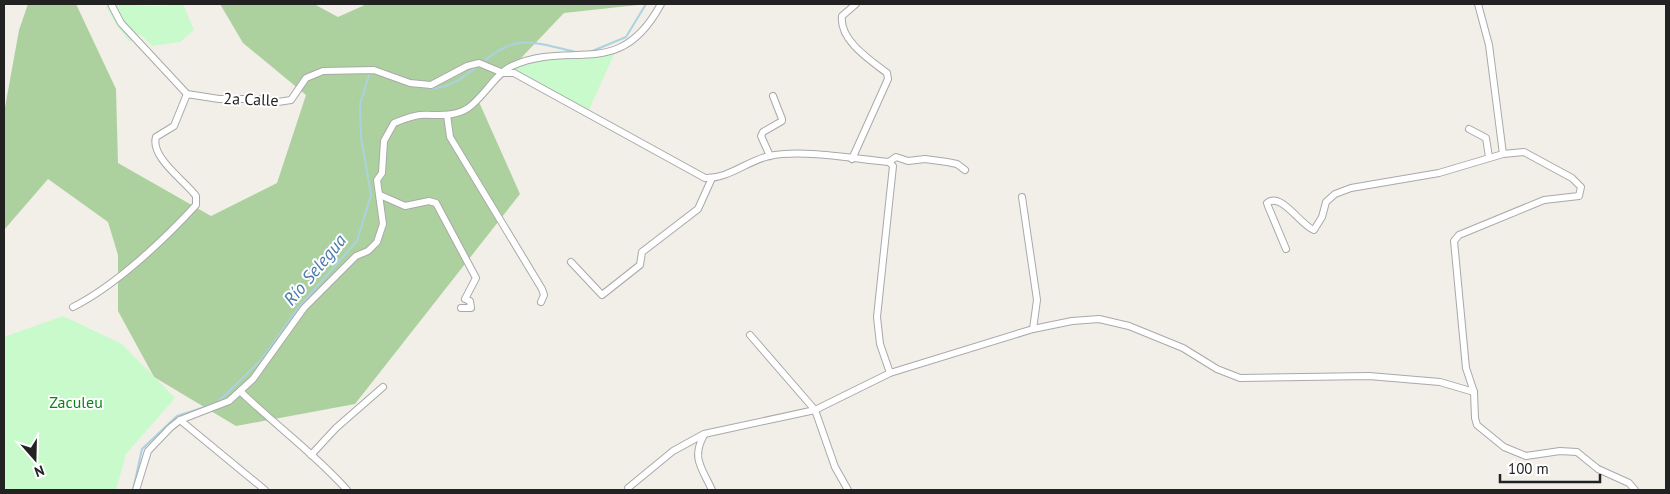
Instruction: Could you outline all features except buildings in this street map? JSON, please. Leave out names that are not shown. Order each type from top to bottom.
[{"type":"street","points":[[73,307],[109,285],[180,223],[196,206],[196,196],[167,166],[156,149],[155,142],[156,137],[174,126],[178,121],[187,94],[121,23],[114,4]]},
{"type":"street","points":[[136,490],[148,451],[180,420],[229,401],[240,391],[253,379],[304,308],[356,256],[368,252],[377,242],[383,224],[377,180],[382,173],[384,141],[394,123],[418,115],[447,116],[469,108],[510,66],[542,56],[593,55],[616,50],[653,18],[661,4]]},
{"type":"street","points":[[852,158],[888,79],[887,74],[862,54],[845,33],[841,23],[842,16],[856,4]]},
{"type":"street","points":[[1478,4],[1489,45],[1503,154]]},
{"type":"street","name":"2a Calle","points":[[187,94],[278,102],[291,100],[306,78],[323,71],[374,70],[410,83],[430,85],[467,66],[482,65],[503,73],[514,73],[704,178],[712,178]]},
{"type":"street","points":[[770,156],[761,136],[763,132],[782,122],[773,96]]},
{"type":"street","points":[[447,116],[450,137],[542,289],[544,295],[541,302]]},
{"type":"street","points":[[1469,129],[1486,138],[1489,158]]},
{"type":"street","points":[[1286,249],[1267,203],[1270,200],[1274,200],[1287,207],[1308,228],[1314,230],[1322,217],[1326,202],[1335,194],[1351,188],[1439,173],[1503,154],[1524,152],[1572,178],[1581,187],[1579,196],[1570,199],[1544,200],[1459,235],[1454,241],[1466,368],[1474,392],[1475,418],[1477,425],[1504,447],[1526,456],[1560,451],[1577,452],[1598,469],[1629,483],[1635,490]]},
{"type":"street","points":[[571,262],[599,295],[602,295],[640,265],[642,252],[698,209],[712,178],[718,178],[770,156],[797,154],[889,162],[896,157],[908,162],[932,160],[957,164],[965,170]]},
{"type":"street","points":[[889,162],[892,166],[877,317],[880,344],[890,373]]},
{"type":"street","points":[[380,195],[405,206],[429,201],[436,203],[476,278],[465,299],[470,301],[471,308],[461,308]]},
{"type":"street","points":[[1022,197],[1037,300],[1033,328]]},
{"type":"street","points":[[628,488],[673,451],[704,434],[815,410],[890,373],[1033,328],[1072,321],[1099,320],[1129,326],[1183,348],[1217,369],[1240,378],[1369,376],[1440,382],[1474,392]]},
{"type":"street","points":[[750,335],[815,410],[835,467],[848,490]]},
{"type":"street","points":[[312,455],[336,428],[383,387]]},
{"type":"street","points":[[240,391],[273,424],[296,440],[347,490]]},
{"type":"street","points":[[180,420],[265,490]]},
{"type":"street","points":[[704,434],[697,447],[696,454],[712,490]]},
{"type":"green space","points":[[28,4],[76,4],[116,89],[118,163],[211,216],[277,183],[306,95],[243,43],[220,4],[314,4],[338,17],[367,4],[647,4],[564,13],[479,102],[520,194],[355,404],[236,426],[154,377],[118,311],[118,255],[108,222],[48,179],[4,230],[4,113],[19,30]]},
{"type":"green space","points":[[112,4],[158,6],[183,4],[194,30],[180,42],[152,46],[140,34],[130,42],[117,26],[106,6]]},
{"type":"green space","points":[[616,50],[587,114],[514,73],[515,67],[540,57]]},
{"type":"green space","name":"Zaculeu","points":[[63,316],[122,344],[175,398],[126,454],[116,490],[4,490],[4,337]]},
{"type":"waterway","name":"Río Selegua","points":[[590,52],[626,37],[646,4]]},
{"type":"waterway","name":"Río Selegua","points":[[423,87],[436,88],[459,80],[500,50],[519,43],[544,44],[576,52]]},
{"type":"waterway","name":"Río Selegua","points":[[217,403],[262,359],[298,308],[357,241],[371,195],[361,137],[360,104],[370,72]]},
{"type":"waterway","name":"Río Selegua","points":[[133,490],[142,449],[177,416],[208,406]]}]
